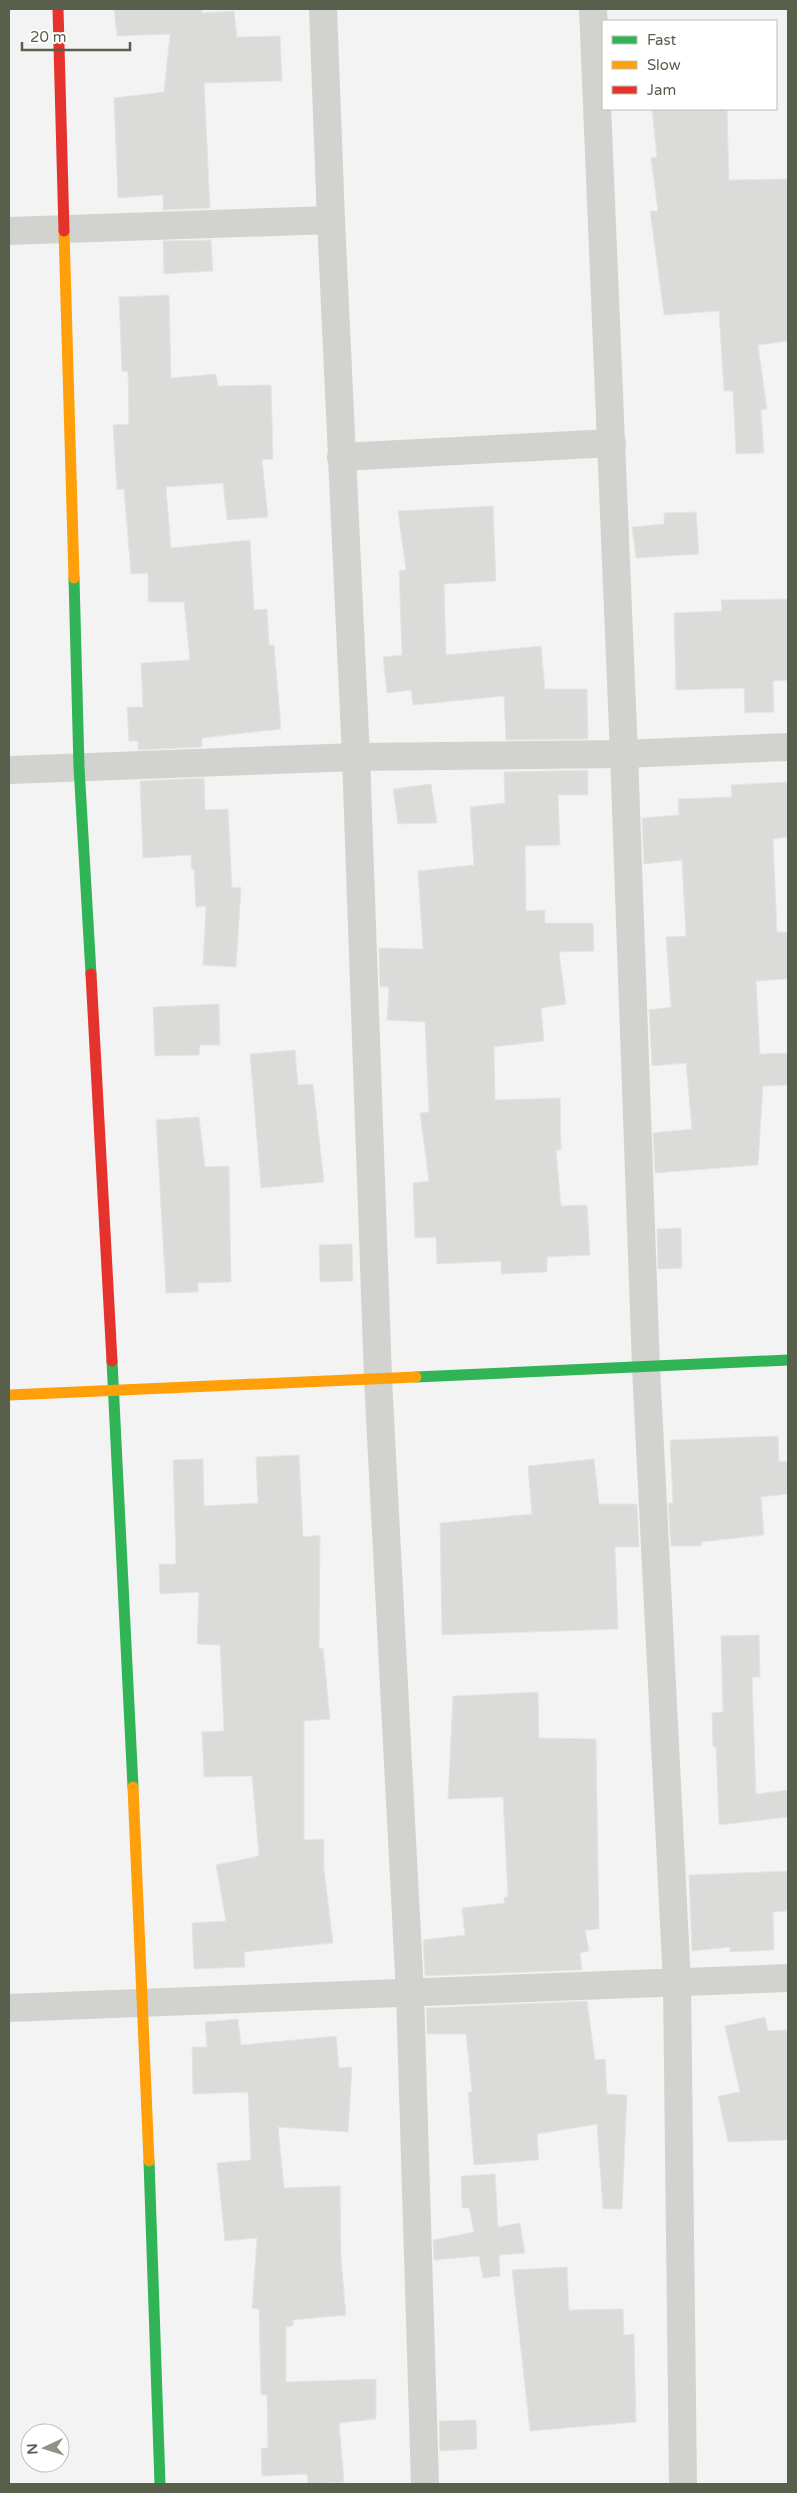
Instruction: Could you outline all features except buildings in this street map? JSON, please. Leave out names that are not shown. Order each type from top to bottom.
[{"type":"street","points":[[58,9],[66,229],[79,767],[114,1391],[143,2003],[160,2484]]},
{"type":"street","points":[[323,9],[356,757],[378,1378],[410,1994],[425,2484]]},
{"type":"street","points":[[593,9],[612,443],[646,1368],[677,1983],[683,2484]]},
{"type":"street","points":[[9,231],[331,220]]},
{"type":"street","points":[[342,458],[612,443]]},
{"type":"street","points":[[9,770],[356,757],[624,754],[788,747]]},
{"type":"street","points":[[9,1395],[646,1368],[788,1360]]},
{"type":"street","points":[[9,2008],[788,1978]]},
{"type":"traffic: fast","points":[[74,578],[79,767],[91,974]]},
{"type":"traffic: fast","points":[[416,1377],[788,1360]]},
{"type":"traffic: fast","points":[[112,1361],[133,1787]]},
{"type":"traffic: fast","points":[[149,2161],[160,2484]]},
{"type":"traffic: slow","points":[[64,231],[74,578]]},
{"type":"traffic: slow","points":[[9,1395],[416,1377]]},
{"type":"traffic: slow","points":[[133,1787],[149,2161]]},
{"type":"traffic: jam","points":[[58,9],[64,231]]},
{"type":"traffic: jam","points":[[91,974],[112,1361]]}]
